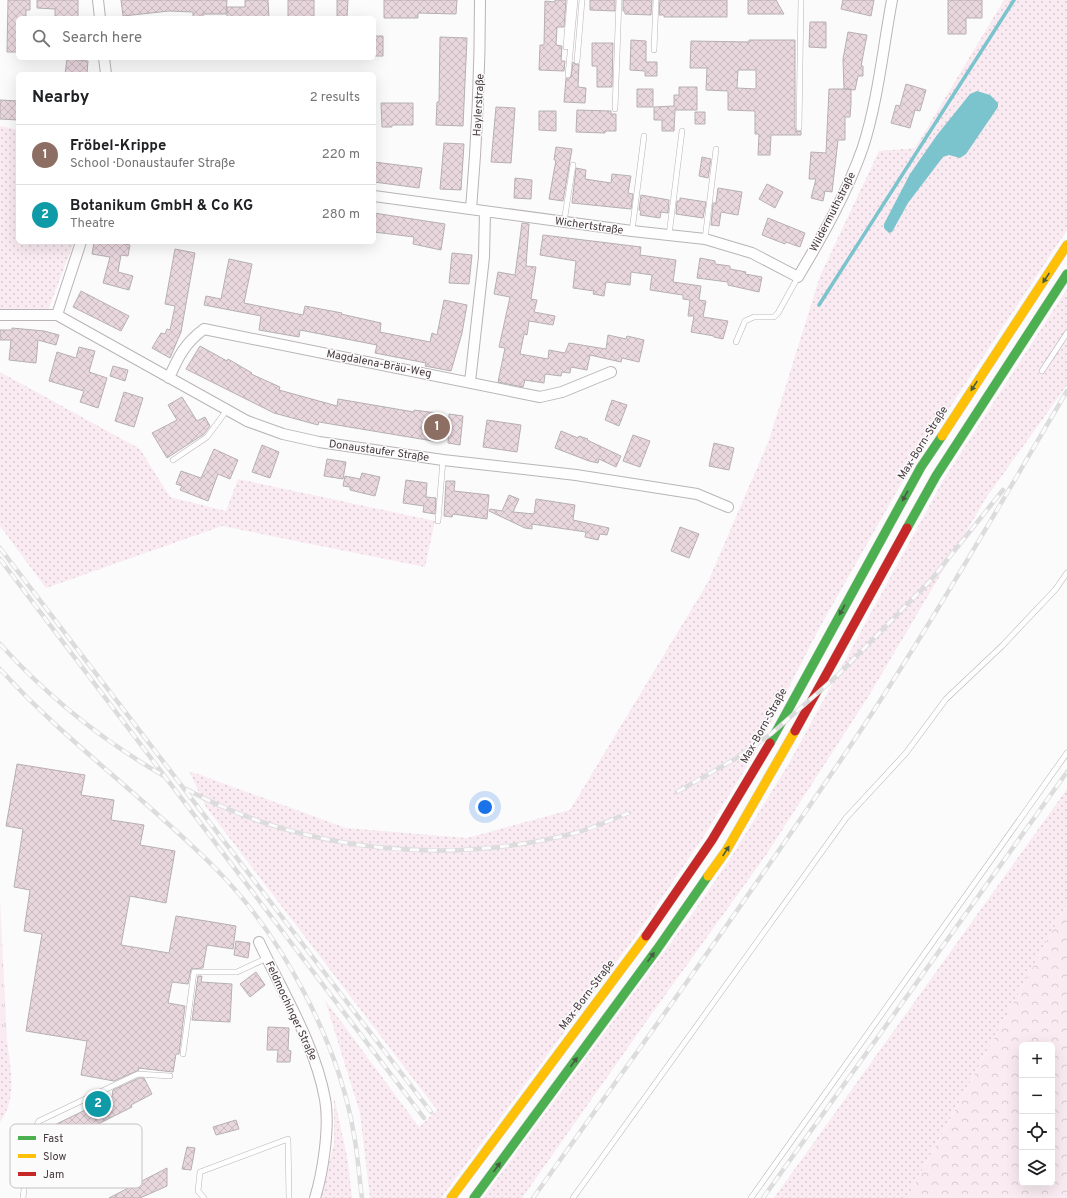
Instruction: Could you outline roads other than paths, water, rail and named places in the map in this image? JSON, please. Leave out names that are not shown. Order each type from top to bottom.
[{"type":"main road","name":"Max-Born-Straße","points":[[451,1198],[646,936],[712,840],[763,755],[921,467],[1067,245]]},
{"type":"main road","points":[[474,1198],[658,948],[726,851],[778,763],[936,476],[1066,276]]},
{"type":"street","points":[[98,0],[100,16]]},
{"type":"street","name":"Haylerstraße","points":[[471,209],[480,85],[480,0]]},
{"type":"street","name":"Wildermuthstraße","points":[[798,277],[830,222],[847,188],[863,145],[873,102],[892,0]]},
{"type":"street","points":[[104,60],[106,72]]},
{"type":"street","name":"Wichertstraße","points":[[376,196],[485,212],[705,239],[752,253],[798,277]]},
{"type":"street","points":[[470,382],[483,264],[485,212]]},
{"type":"street","points":[[0,315],[56,315],[80,244]]},
{"type":"street","name":"Donaustaufer Straße","points":[[56,315],[247,421],[297,437],[319,442],[443,460],[576,475],[696,494],[728,507]]},
{"type":"street","name":"Magdalena-Bräu-Weg","points":[[169,378],[180,353],[204,329],[540,397],[562,392],[611,372]]},
{"type":"street","name":"Feldmochinger Straße","points":[[260,942],[314,1058],[326,1100],[326,1138],[319,1186],[315,1198]]},
{"type":"lane","points":[[566,48],[570,0]]},
{"type":"lane","points":[[568,75],[575,0]]},
{"type":"lane","points":[[577,60],[582,0]]},
{"type":"lane","points":[[615,109],[619,0]]},
{"type":"lane","points":[[654,50],[656,0]]},
{"type":"lane","points":[[798,128],[801,0]]},
{"type":"lane","points":[[669,235],[682,130]]},
{"type":"lane","points":[[632,231],[644,136]]},
{"type":"lane","points":[[705,239],[716,149]]},
{"type":"lane","points":[[564,222],[573,165]]},
{"type":"lane","name":"Wildermuthstraße","points":[[736,342],[745,321],[754,317],[774,317],[778,313],[798,277]]},
{"type":"lane","points":[[1042,371],[1067,333]]},
{"type":"lane","points":[[173,460],[208,437],[227,410]]},
{"type":"lane","points":[[438,521],[443,460]]},
{"type":"lane","points":[[573,1198],[846,818],[906,753],[946,699],[1002,646],[1055,590],[1067,573]]},
{"type":"lane","points":[[751,1198],[1067,753]]},
{"type":"lane","points":[[183,1054],[194,972],[237,972],[267,958]]},
{"type":"lane","points":[[37,1124],[39,1121],[138,1074],[170,1076]]},
{"type":"lane","points":[[204,1198],[198,1191],[200,1172],[288,1139],[289,1198]]},
{"type":"lane","points":[[23,1198],[24,1188]]},
{"type":"water","points":[[977,91],[990,95],[998,103],[998,107],[966,154],[960,158],[949,155],[943,157],[908,203],[892,232],[889,233],[884,228],[884,224],[910,174],[937,135],[970,94]]},
{"type":"waterway","points":[[819,305],[1014,0]]},
{"type":"railway","points":[[533,1198],[742,903],[865,724],[943,601],[1067,391]]},
{"type":"railway","points":[[677,792],[735,759],[771,734],[838,675],[931,580],[1003,490]]},
{"type":"railway","points":[[0,548],[431,1112]]},
{"type":"railway","points":[[0,559],[424,1118]]},
{"type":"railway","points":[[0,644],[37,682],[98,733],[164,776]]},
{"type":"railway","points":[[0,669],[25,696],[79,746],[191,844],[217,870],[264,926],[304,993],[321,1028],[335,1064],[346,1100],[354,1135],[362,1198]]},
{"type":"railway","points":[[763,1198],[1067,772]]},
{"type":"railway","points":[[186,789],[231,810],[278,827],[327,839],[376,847],[427,850],[477,849],[526,843],[582,831],[629,813]]},
{"type":"place","name":"Fröbel-Krippe","points":[[437,427]]},
{"type":"place","name":"Botanikum GmbH & Co KG","points":[[98,1104]]}]
